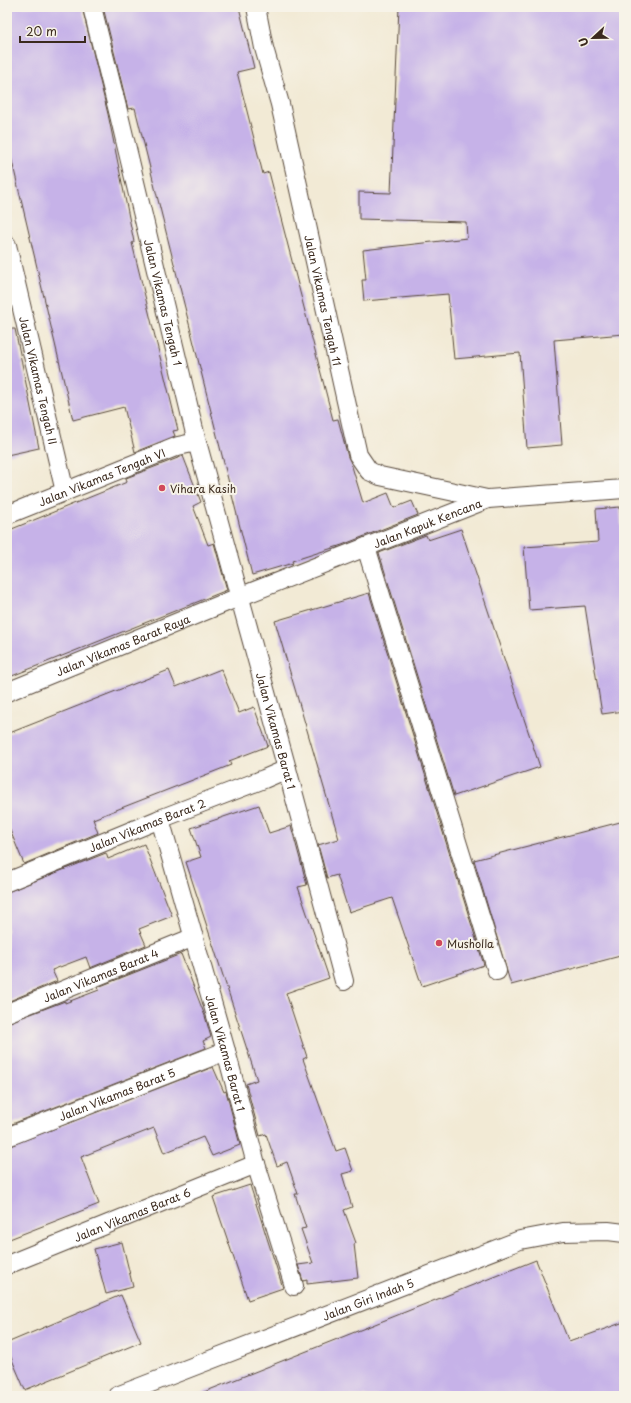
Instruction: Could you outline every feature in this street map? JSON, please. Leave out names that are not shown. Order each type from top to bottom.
[{"type":"street","name":"Jalan Vikamas Tengah 1","points":[[92,7],[196,442],[239,597]]},
{"type":"street","name":"Jalan Vikamas Tengah 11","points":[[256,7],[264,48],[280,104],[327,313],[342,389],[358,455],[369,471],[380,476],[488,499]]},
{"type":"street","name":"Jalan Vikamas Tengah II","points":[[7,246],[65,492]]},
{"type":"street","name":"Jalan Vikamas Tengah VI","points":[[7,514],[178,446],[196,442]]},
{"type":"street","name":"Jalan Kapuk Kencana","points":[[239,597],[488,499],[624,490]]},
{"type":"street","points":[[366,547],[497,971]]},
{"type":"street","name":"Jalan Vikamas Barat Raya","points":[[7,692],[239,597]]},
{"type":"street","name":"Jalan Vikamas Barat 1","points":[[239,597],[344,981]]},
{"type":"street","name":"Jalan Vikamas Barat 2","points":[[7,882],[287,769]]},
{"type":"street","name":"Jalan Vikamas Barat 1","points":[[160,819],[226,1051],[256,1164],[294,1286]]},
{"type":"street","name":"Jalan Vikamas Barat 4","points":[[7,1013],[194,937]]},
{"type":"street","name":"Jalan Vikamas Barat 5","points":[[7,1137],[226,1051]]},
{"type":"street","name":"Jalan Vikamas Barat 6","points":[[7,1265],[256,1164]]},
{"type":"street","name":"Jalan Giri Indah 5","points":[[117,1396],[520,1240],[563,1232],[608,1231],[624,1233]]},
{"type":"building","points":[[7,7],[82,7],[108,114],[134,242],[132,243],[178,430],[173,431],[175,436],[135,452],[124,407],[73,420],[7,140]]},
{"type":"building","points":[[103,7],[239,7],[254,68],[237,72],[263,174],[269,172],[333,420],[338,419],[348,457],[363,503],[388,493],[394,508],[412,501],[418,515],[342,545],[292,561],[293,563],[252,575],[135,108],[128,109]]},
{"type":"building","points":[[399,7],[624,7],[624,334],[554,340],[562,445],[527,448],[520,353],[454,359],[448,294],[364,301],[362,280],[366,280],[363,250],[467,238],[466,222],[359,219],[359,192],[391,193]]},
{"type":"building","points":[[7,329],[15,329],[39,448],[7,455]]},
{"type":"building","points":[[183,456],[201,502],[193,506],[208,545],[214,543],[227,590],[7,678],[7,531],[127,482],[126,478]]},
{"type":"building","points":[[620,507],[622,537],[624,537],[624,711],[602,714],[585,606],[529,610],[524,547],[598,542],[596,509]]},
{"type":"building","points":[[461,529],[540,767],[454,796],[379,553],[426,535],[428,540]]},
{"type":"building","points":[[369,593],[484,965],[422,986],[392,898],[349,912],[337,875],[327,878],[318,845],[339,839],[275,621]]},
{"type":"building","points":[[221,669],[239,713],[254,707],[268,746],[229,761],[231,765],[93,819],[98,833],[24,864],[7,823],[7,734],[169,670],[176,687]]},
{"type":"building","points":[[259,805],[269,833],[291,826],[307,885],[298,887],[329,978],[286,993],[307,1057],[303,1059],[336,1151],[345,1148],[353,1171],[342,1174],[352,1207],[344,1210],[356,1243],[354,1244],[358,1278],[307,1284],[307,1280],[303,1281],[298,1265],[313,1263],[301,1229],[306,1228],[295,1194],[298,1194],[287,1162],[277,1166],[266,1134],[260,1136],[246,1084],[257,1080],[186,862],[201,857],[191,828]]},
{"type":"building","points":[[624,821],[624,955],[511,985],[474,860]]},
{"type":"building","points":[[144,844],[172,916],[139,929],[146,945],[90,968],[86,957],[52,970],[57,981],[7,1002],[7,892],[106,853],[108,859]]},
{"type":"building","points":[[181,954],[205,1016],[211,1037],[203,1041],[206,1048],[7,1126],[7,1023],[99,990],[98,987]]},
{"type":"building","points":[[213,1067],[224,1092],[226,1091],[240,1145],[212,1156],[203,1137],[164,1153],[154,1128],[81,1157],[99,1204],[7,1240],[7,1147]]},
{"type":"building","points":[[250,1185],[283,1288],[248,1300],[213,1197]]},
{"type":"building","points":[[122,1242],[133,1287],[106,1294],[94,1249]]},
{"type":"building","points":[[536,1260],[569,1342],[624,1322],[624,1396],[194,1396]]},
{"type":"building","points":[[121,1295],[141,1342],[25,1390],[7,1348],[7,1343]]},
{"type":"place","name":"Vihara Kasih","points":[[162,488]]},
{"type":"place","name":"Musholla","points":[[439,943]]}]
